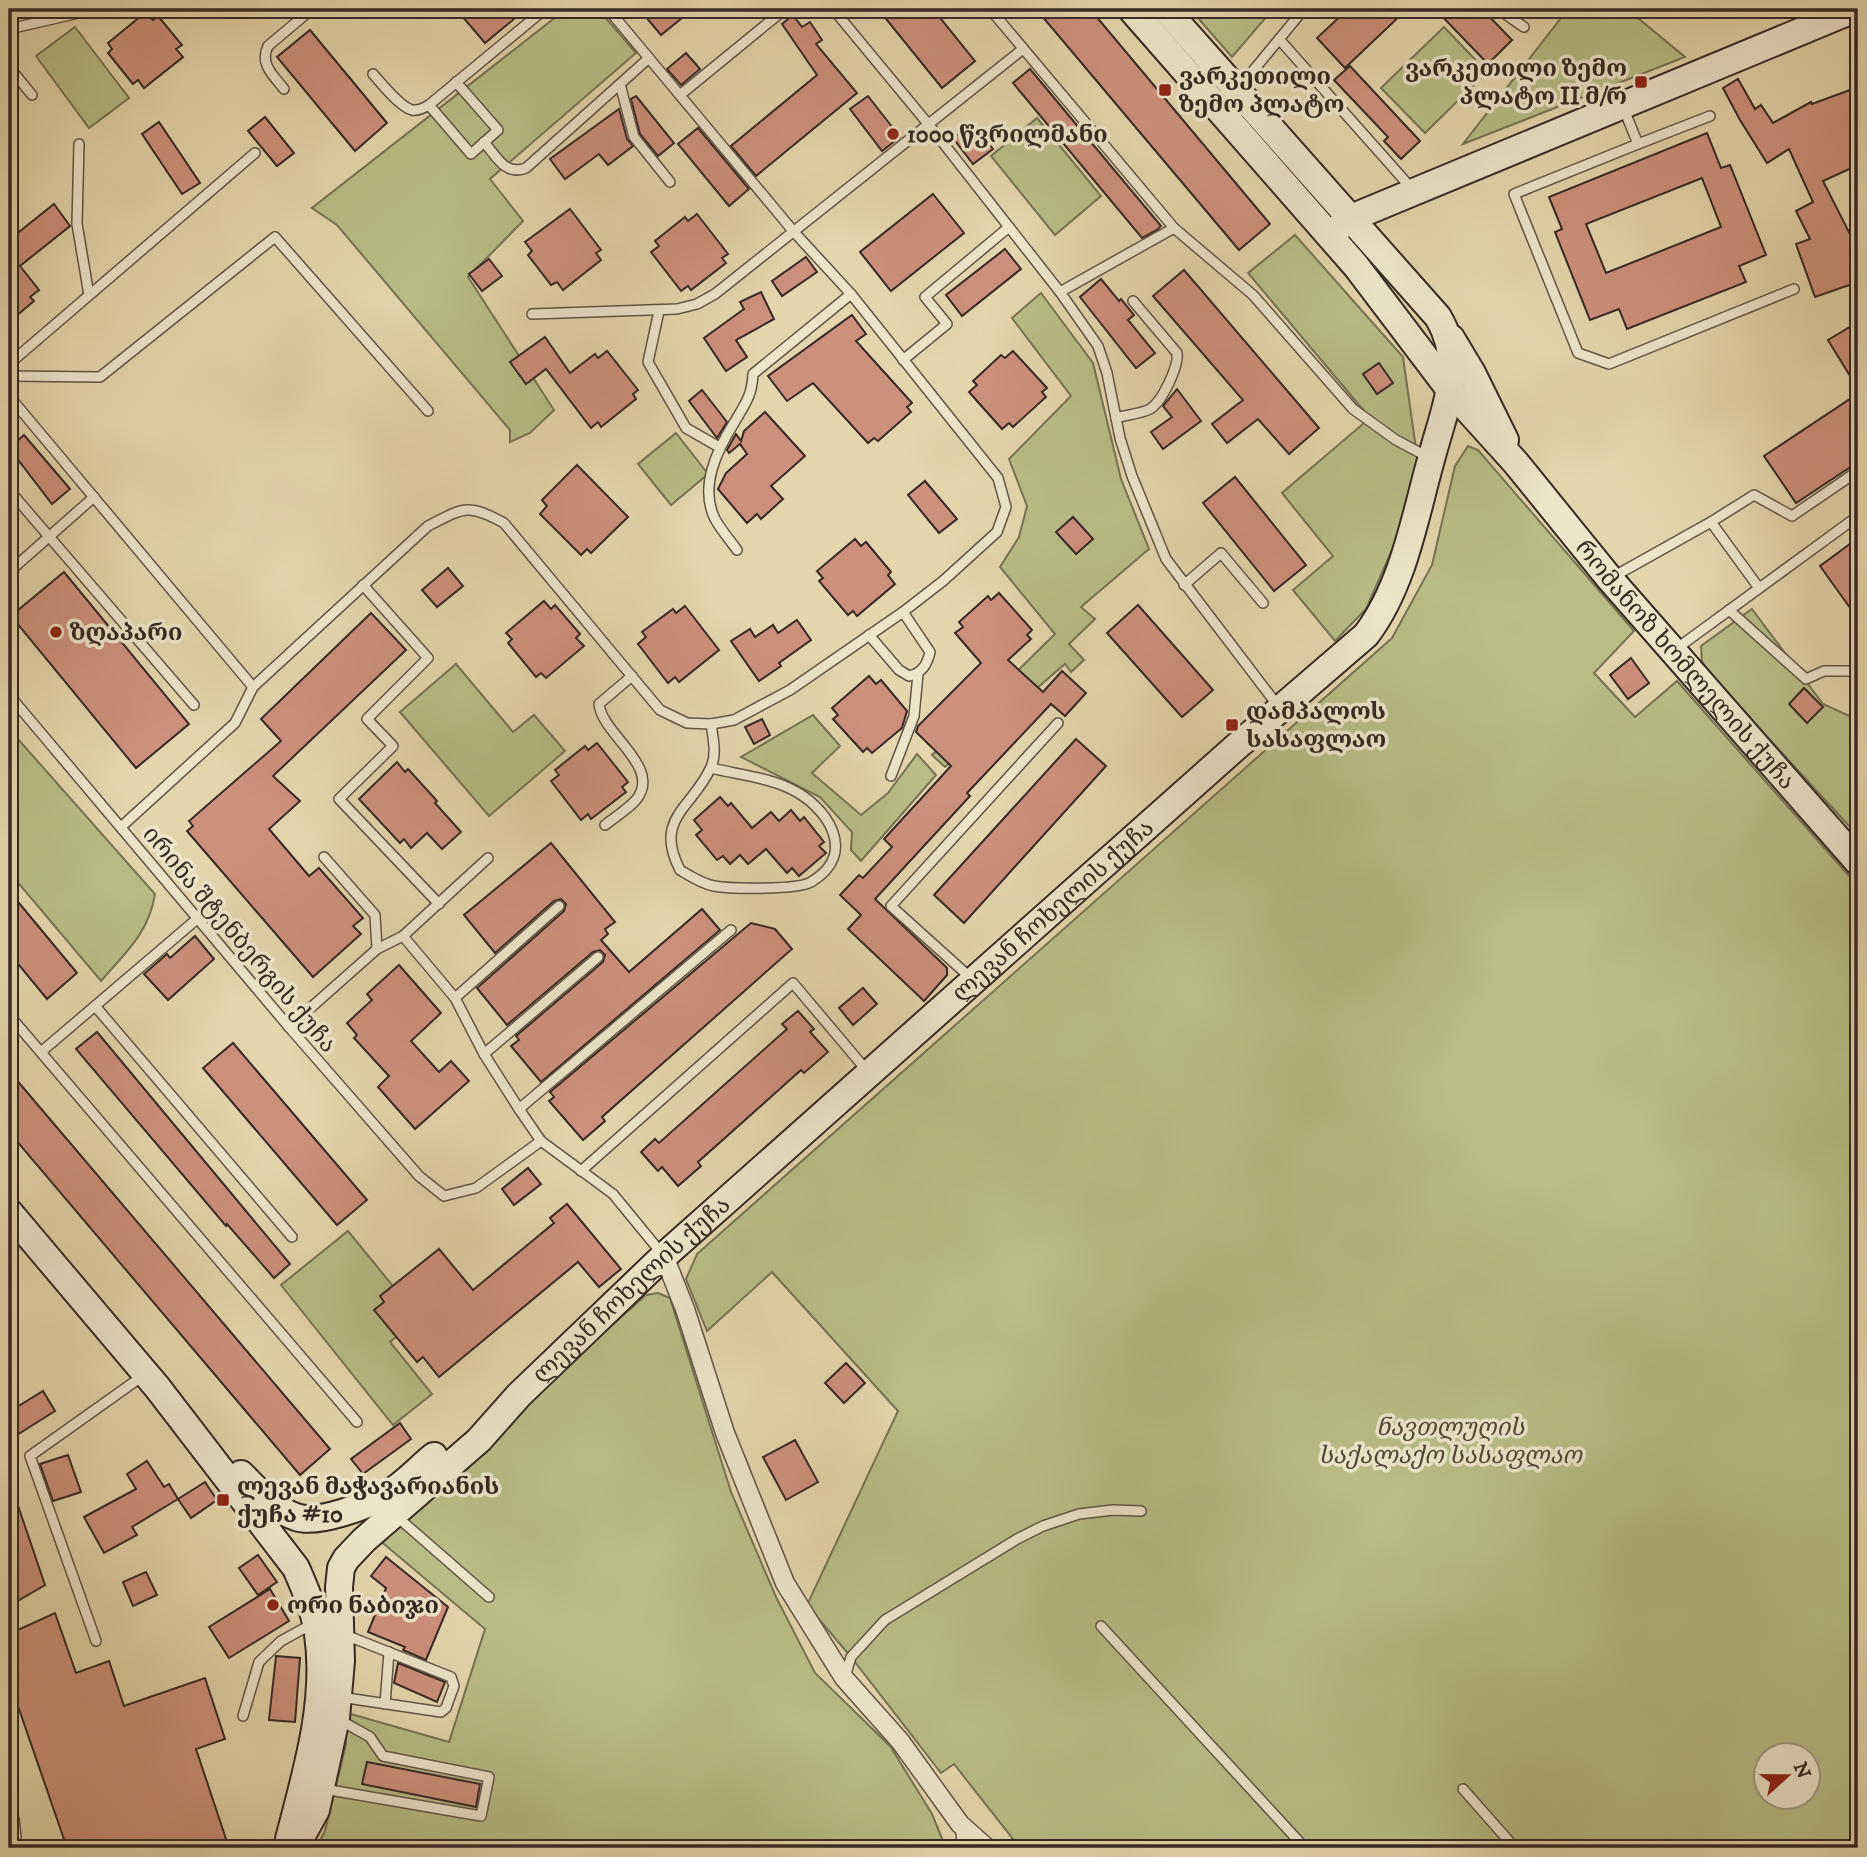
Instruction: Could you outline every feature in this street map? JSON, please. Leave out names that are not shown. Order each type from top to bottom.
[{"type":"street","name":"რომანოზ ხომლელის ქუჩა","points":[[1131,9],[1356,266],[1450,390],[1516,463],[1610,579],[1858,862]]},
{"type":"street","name":"რომანოზ ხომლელის ქუჩა","points":[[1165,9],[1438,317],[1489,404],[1516,463]]},
{"type":"street","points":[[1329,236],[1351,218],[1855,9]]},
{"type":"street","points":[[1447,332],[1451,356],[1450,390],[1468,392],[1489,404]]},
{"type":"street","name":"ლევან ჩოხელის ქუჩა","points":[[343,1564],[394,1514],[479,1440],[519,1395],[664,1256],[1366,635],[1380,617],[1406,549],[1450,390]]},
{"type":"street","points":[[9,1212],[151,1380],[294,1564],[308,1595],[321,1660],[318,1710],[304,1782],[286,1848]]},
{"type":"street","points":[[664,1256],[685,1309],[725,1433],[785,1583],[844,1678],[900,1741],[960,1824],[987,1848]]},
{"type":"street","points":[[151,1380],[269,1502],[295,1517],[336,1524],[347,1540],[343,1564],[337,1707],[316,1810],[295,1848]]},
{"type":"street","name":"ლევან ჩოხელის ქუჩა","points":[[313,1520],[371,1502],[389,1493],[468,1428],[519,1395]]},
{"type":"street","points":[[313,1520],[294,1532],[290,1541],[294,1564],[314,1578],[324,1578],[343,1564]]},
{"type":"lane","points":[[9,29],[96,9]]},
{"type":"lane","points":[[284,89],[267,68],[264,53],[268,46],[312,9]]},
{"type":"lane","points":[[373,74],[402,104],[411,110],[420,109],[429,105],[545,9]]},
{"type":"lane","points":[[9,396],[253,687],[428,526],[459,510],[483,512],[504,523],[660,709],[687,723],[711,724],[734,720],[790,690],[904,612],[943,581],[997,532],[1006,507],[998,478],[851,295],[794,232],[608,9]]},
{"type":"lane","points":[[680,95],[785,9]]},
{"type":"lane","points":[[833,9],[929,125],[1060,292],[1098,346],[1132,476],[1166,559],[1280,709]]},
{"type":"lane","points":[[990,9],[1174,228],[1253,295],[1353,409],[1396,440],[1431,458]]},
{"type":"lane","points":[[1237,90],[1304,9]]},
{"type":"lane","points":[[1499,9],[1524,27]]},
{"type":"lane","points":[[1279,39],[1415,191]]},
{"type":"lane","points":[[533,314],[659,311],[697,304],[715,294],[794,232],[1023,48]]},
{"type":"lane","points":[[484,142],[509,170],[516,172],[526,168],[649,58]]},
{"type":"lane","points":[[9,67],[32,95]]},
{"type":"lane","points":[[429,105],[471,154],[498,130],[456,82]]},
{"type":"lane","points":[[621,84],[634,136],[670,182]]},
{"type":"lane","points":[[1622,105],[1638,144]]},
{"type":"lane","points":[[1710,116],[1514,194],[1578,353],[1609,364],[1794,289]]},
{"type":"lane","points":[[79,145],[77,224],[89,295]]},
{"type":"lane","points":[[9,364],[255,153]]},
{"type":"lane","points":[[903,360],[947,324],[925,298],[1009,227]]},
{"type":"lane","points":[[1060,292],[1174,228]]},
{"type":"lane","points":[[9,376],[100,377],[275,237],[428,411]]},
{"type":"lane","points":[[737,550],[715,519],[709,501],[709,482],[719,447],[752,394],[753,374],[851,295]]},
{"type":"lane","points":[[1116,418],[1150,408],[1160,399],[1178,361],[1177,353],[1133,301]]},
{"type":"lane","points":[[659,311],[648,362],[686,428],[719,447]]},
{"type":"lane","points":[[1610,579],[1754,495],[1791,516],[1858,471]]},
{"type":"lane","points":[[9,489],[194,705]]},
{"type":"lane","points":[[9,572],[94,498]]},
{"type":"lane","points":[[1672,651],[1858,516]]},
{"type":"lane","points":[[1711,522],[1759,588]]},
{"type":"lane","points":[[1184,584],[1221,553],[1263,603]]},
{"type":"lane","points":[[363,585],[428,658],[367,719],[393,746],[340,799],[439,904]]},
{"type":"lane","points":[[1729,610],[1806,679],[1824,671],[1858,671]]},
{"type":"lane","points":[[869,635],[899,670],[909,676],[918,674],[927,664],[930,652],[904,612]]},
{"type":"lane","points":[[891,776],[914,716],[918,674]]},
{"type":"lane","points":[[605,825],[636,800],[643,786],[643,778],[634,758],[600,714],[598,704],[603,697],[632,676]]},
{"type":"lane","name":"ირინა შტენბერგის ქუჩა","points":[[253,687],[235,723],[121,827],[289,1027],[419,1176],[444,1195],[476,1188],[541,1141]]},
{"type":"lane","points":[[9,695],[121,827]]},
{"type":"lane","points":[[974,980],[891,906],[1058,723]]},
{"type":"lane","points":[[711,724],[715,753],[711,768],[676,818],[671,832],[670,846],[680,870],[713,886],[797,887],[811,882],[832,862],[837,842],[835,834],[808,800],[775,782],[711,768]]},
{"type":"lane","points":[[324,856],[375,915],[377,949]]},
{"type":"lane","points":[[289,1027],[377,949],[403,936],[488,859]]},
{"type":"lane","points":[[455,998],[559,906]]},
{"type":"lane","points":[[41,1052],[197,919]]},
{"type":"lane","points":[[519,1109],[731,930]]},
{"type":"lane","points":[[403,936],[455,998],[484,1054],[541,1141],[613,1194],[664,1256]]},
{"type":"lane","points":[[484,1054],[598,957]]},
{"type":"lane","points":[[581,1171],[793,983],[869,1073]]},
{"type":"lane","points":[[95,1006],[292,1237]]},
{"type":"lane","points":[[9,1015],[357,1422]]},
{"type":"lane","points":[[96,1640],[30,1456],[151,1380]]},
{"type":"lane","points":[[844,1678],[851,1657],[885,1620],[1017,1539],[1079,1514],[1113,1510],[1142,1511]]},
{"type":"lane","points":[[394,1514],[489,1597]]},
{"type":"lane","points":[[243,1716],[259,1662],[281,1641],[315,1622]]},
{"type":"lane","points":[[1101,1626],[1305,1848]]},
{"type":"lane","points":[[337,1707],[385,1704],[440,1712],[446,1708],[454,1686],[451,1677],[340,1633]]},
{"type":"lane","points":[[385,1704],[389,1652]]},
{"type":"lane","points":[[322,1788],[481,1816],[489,1777],[383,1756],[370,1737],[337,1707]]},
{"type":"lane","points":[[1462,1789],[1516,1848]]},
{"type":"lane","points":[[9,1805],[16,1837],[9,1844]]},
{"type":"lane","points":[[960,1824],[963,1848]]},
{"type":"green space","points":[[566,9],[598,9],[636,53],[490,179],[523,221],[468,277],[554,410],[530,433],[510,442],[510,430],[337,225],[312,208]]},
{"type":"green space","points":[[1190,9],[1273,9],[1232,57]]},
{"type":"green space","points":[[1568,9],[1627,9],[1685,57],[1463,144]]},
{"type":"green space","points":[[75,27],[129,98],[89,128],[36,56]]},
{"type":"green space","points":[[1444,27],[1487,72],[1425,133],[1381,88]]},
{"type":"green space","points":[[1037,118],[1101,196],[1055,235],[991,156]]},
{"type":"green space","points":[[1295,235],[1403,357],[1419,470],[1407,516],[1366,609],[1335,641],[1293,590],[1333,556],[1282,493],[1370,418],[1248,273]]},
{"type":"green space","points":[[1041,293],[1093,363],[1121,479],[1149,549],[1081,607],[1095,619],[1069,644],[1084,660],[1071,672],[1065,664],[945,767],[932,755],[1055,634],[1000,567],[1019,537],[1027,506],[1009,459],[1071,396],[1012,318]]},
{"type":"green space","points":[[676,433],[708,474],[671,505],[638,464]]},
{"type":"green space","name":"ნავთლუღის საქალაქო სასაფლაო","points":[[1468,446],[1478,450],[1634,631],[1594,673],[1635,717],[1677,681],[1858,886],[1858,1848],[1020,1848],[954,1764],[941,1773],[807,1605],[898,1411],[772,1272],[707,1331],[686,1279],[697,1254],[1392,638],[1432,565],[1455,466]]},
{"type":"green space","points":[[1752,609],[1823,704],[1858,720],[1858,836],[1709,673],[1702,662],[1701,646]]},
{"type":"green space","points":[[456,664],[513,732],[534,715],[565,751],[489,816],[400,712]]},
{"type":"green space","points":[[813,715],[840,746],[812,773],[861,815],[888,793],[917,754],[936,775],[861,861],[851,850],[852,832],[820,797],[741,757]]},
{"type":"green space","points":[[9,729],[155,894],[142,931],[101,981],[9,872]]},
{"type":"green space","points":[[348,1231],[419,1318],[390,1342],[432,1394],[393,1425],[281,1285]]},
{"type":"green space","points":[[658,1293],[670,1298],[731,1492],[776,1597],[815,1673],[890,1746],[932,1814],[946,1848],[316,1848],[325,1831],[346,1744],[344,1712],[449,1742],[485,1629],[378,1539],[463,1458],[646,1295]]},
{"type":"building","points":[[456,9],[526,9],[485,43]]},
{"type":"building","points":[[639,9],[693,9],[661,35]]},
{"type":"building","points":[[878,9],[933,9],[975,61],[942,88]]},
{"type":"building","points":[[1036,9],[1090,9],[1270,224],[1239,250]]},
{"type":"building","points":[[1348,9],[1407,9],[1345,68],[1317,38]]},
{"type":"building","points":[[1435,9],[1482,9],[1512,40],[1488,64]]},
{"type":"building","points":[[146,12],[153,20],[158,16],[182,45],[176,49],[183,57],[144,88],[138,80],[133,84],[108,53],[112,49],[108,43]]},
{"type":"building","points":[[793,15],[802,27],[810,22],[822,40],[816,44],[857,93],[756,176],[731,146],[817,75],[782,24]]},
{"type":"building","points":[[310,30],[387,123],[355,151],[277,57]]},
{"type":"building","points":[[686,53],[700,69],[681,85],[667,69]]},
{"type":"building","points":[[1350,66],[1420,141],[1401,159],[1384,141],[1388,137],[1334,80]]},
{"type":"building","points":[[1030,69],[1161,226],[1157,230],[1142,238],[1013,83]]},
{"type":"building","points":[[1738,79],[1755,109],[1761,105],[1773,123],[1811,102],[1812,104],[1858,87],[1858,165],[1823,181],[1858,250],[1858,282],[1815,297],[1796,244],[1810,239],[1796,211],[1813,202],[1789,149],[1767,163],[1740,120],[1723,88]]},
{"type":"building","points":[[636,96],[674,143],[658,156],[640,134],[631,99]]},
{"type":"building","points":[[868,96],[900,137],[882,151],[850,109]]},
{"type":"building","points":[[619,109],[627,139],[633,146],[608,165],[599,154],[565,179],[550,159]]},
{"type":"building","points":[[265,117],[294,153],[277,166],[248,131]]},
{"type":"building","points":[[159,122],[200,183],[182,194],[142,134]]},
{"type":"building","points":[[973,123],[993,149],[973,164],[953,138]]},
{"type":"building","points":[[698,128],[749,189],[729,206],[678,144]]},
{"type":"building","points":[[1707,133],[1721,168],[1730,165],[1766,255],[1739,266],[1746,282],[1627,329],[1619,309],[1590,320],[1555,232],[1562,229],[1549,197]],"holes":[[[1702,178],[1721,227],[1606,273],[1586,224]]]},
{"type":"building","points":[[933,194],[964,233],[891,291],[860,252]]},
{"type":"building","points":[[54,204],[70,226],[20,266],[39,290],[30,297],[34,301],[9,322],[9,240]]},
{"type":"building","points":[[570,209],[601,250],[596,253],[601,260],[563,290],[557,282],[551,285],[528,255],[532,251],[525,242]]},
{"type":"building","points":[[697,214],[728,254],[722,258],[726,263],[691,290],[688,286],[681,291],[651,252],[659,246],[655,241],[685,217],[688,221]]},
{"type":"building","points":[[1005,249],[1021,269],[962,316],[946,295]]},
{"type":"building","points":[[806,257],[817,272],[782,296],[772,281]]},
{"type":"building","points":[[489,259],[502,276],[482,291],[469,274]]},
{"type":"building","points":[[1184,270],[1319,428],[1289,454],[1258,419],[1227,443],[1212,424],[1243,400],[1153,296]]},
{"type":"building","points":[[1101,279],[1134,315],[1128,320],[1155,353],[1136,368],[1080,297]]},
{"type":"building","points":[[761,292],[774,319],[736,340],[747,357],[726,371],[704,338],[744,309],[740,302]]},
{"type":"building","points":[[852,315],[866,334],[856,341],[912,403],[907,407],[911,412],[878,441],[874,438],[868,443],[813,383],[787,401],[768,376]]},
{"type":"building","points":[[1858,322],[1858,389],[1828,340]]},
{"type":"building","points":[[545,337],[570,373],[595,354],[598,358],[607,351],[638,390],[633,394],[636,399],[601,427],[598,422],[591,428],[546,369],[526,384],[510,362]]},
{"type":"building","points":[[1013,351],[1047,388],[1042,392],[1046,397],[1013,427],[1009,423],[1002,429],[969,392],[977,385],[973,381],[1001,355],[1005,358]]},
{"type":"building","points":[[1379,363],[1393,383],[1377,394],[1363,374]]},
{"type":"building","points":[[1177,389],[1201,421],[1163,449],[1151,432],[1172,417],[1163,406]]},
{"type":"building","points":[[702,390],[727,422],[717,438],[689,401]]},
{"type":"building","points":[[1850,399],[1858,411],[1858,462],[1796,503],[1764,456]]},
{"type":"building","points":[[765,412],[805,456],[771,486],[783,499],[761,519],[757,514],[747,523],[718,489],[726,473],[747,454],[740,444],[729,453],[727,450],[736,434],[741,441],[744,431]]},
{"type":"building","points":[[24,435],[70,489],[52,504],[9,448]]},
{"type":"building","points":[[577,465],[628,517],[591,553],[587,549],[581,555],[540,514],[547,506],[542,500]]},
{"type":"building","points":[[1235,477],[1306,565],[1274,591],[1203,503]]},
{"type":"building","points":[[925,481],[957,519],[939,533],[908,495]]},
{"type":"building","points":[[1073,517],[1093,539],[1076,554],[1056,532]]},
{"type":"building","points":[[1858,538],[1858,619],[1820,566]]},
{"type":"building","points":[[855,539],[861,546],[866,542],[891,572],[888,575],[895,584],[857,616],[853,611],[848,615],[819,581],[823,578],[817,571]]},
{"type":"building","points":[[448,568],[463,586],[437,607],[422,590]]},
{"type":"building","points":[[64,572],[189,724],[136,768],[11,616]]},
{"type":"building","points":[[999,593],[1032,630],[1027,635],[1031,639],[1008,660],[1043,692],[1062,671],[1086,693],[1065,716],[1051,704],[967,793],[970,796],[875,899],[947,968],[947,975],[924,1001],[848,929],[861,915],[840,895],[859,875],[863,878],[892,847],[884,839],[951,766],[916,732],[918,726],[981,663],[955,633],[963,627],[959,622],[988,596],[991,600]]},
{"type":"building","points":[[544,601],[551,609],[555,605],[580,634],[576,638],[584,646],[546,678],[541,673],[536,677],[508,643],[512,639],[506,633]]},
{"type":"building","points":[[1138,605],[1213,690],[1182,717],[1107,633]]},
{"type":"building","points":[[685,606],[719,650],[679,682],[675,677],[668,683],[638,644],[646,637],[642,632],[673,609],[676,613]]},
{"type":"building","points":[[371,613],[406,650],[273,776],[300,801],[269,829],[309,876],[319,868],[363,918],[353,926],[361,934],[313,977],[187,831],[193,826],[189,821],[281,741],[261,719]]},
{"type":"building","points":[[797,620],[811,640],[759,681],[731,641],[750,629],[755,637],[773,625],[778,633]]},
{"type":"building","points":[[1631,658],[1649,683],[1628,699],[1610,675]]},
{"type":"building","points":[[869,676],[876,684],[881,680],[907,711],[902,728],[872,753],[867,748],[863,752],[833,719],[838,715],[832,708]]},
{"type":"building","points":[[1804,688],[1823,707],[1807,723],[1789,704]]},
{"type":"building","points":[[762,719],[770,735],[754,744],[745,727]]},
{"type":"building","points":[[1076,739],[1106,766],[964,923],[934,895]]},
{"type":"building","points":[[597,743],[628,782],[622,787],[626,792],[591,819],[588,814],[581,820],[551,781],[559,775],[555,770],[585,746],[588,750]]},
{"type":"building","points":[[397,762],[405,772],[408,769],[461,832],[442,849],[427,833],[411,848],[404,839],[400,843],[359,799]]},
{"type":"building","points":[[720,797],[728,806],[731,803],[752,828],[771,812],[779,821],[791,810],[800,821],[804,817],[824,842],[819,846],[826,853],[799,876],[792,868],[787,873],[766,849],[748,864],[740,855],[730,864],[723,856],[717,860],[696,835],[702,830],[694,820]]},
{"type":"building","points":[[551,843],[615,922],[605,929],[608,934],[601,940],[629,972],[702,909],[720,930],[541,1082],[511,1046],[519,1040],[516,1036],[603,962],[605,955],[600,950],[593,952],[507,1025],[477,988],[564,911],[566,904],[561,899],[554,901],[495,953],[464,915]]},
{"type":"building","points":[[9,891],[77,973],[47,999],[9,953]]},
{"type":"building","points":[[751,923],[775,929],[792,949],[602,1117],[605,1121],[583,1140],[549,1101],[554,1097],[550,1092]]},
{"type":"building","points":[[195,936],[214,959],[168,1000],[144,974],[167,954],[170,958]]},
{"type":"building","points":[[399,965],[441,1013],[411,1041],[439,1072],[451,1061],[469,1081],[415,1129],[378,1087],[389,1076],[354,1038],[357,1035],[347,1023],[372,1000],[367,994]]},
{"type":"building","points":[[863,988],[877,1004],[853,1025],[839,1008]]},
{"type":"building","points":[[798,1011],[814,1029],[810,1032],[828,1052],[804,1073],[801,1070],[698,1162],[701,1166],[678,1186],[662,1167],[658,1171],[641,1152],[655,1139],[659,1143],[787,1029],[782,1024]]},
{"type":"building","points":[[97,1032],[290,1264],[274,1278],[227,1224],[226,1226],[76,1049]]},
{"type":"building","points":[[233,1043],[367,1200],[337,1225],[203,1068]]},
{"type":"building","points":[[9,1071],[330,1449],[300,1475],[9,1132]]},
{"type":"building","points":[[528,1168],[541,1184],[514,1205],[502,1189]]},
{"type":"building","points":[[567,1204],[621,1269],[599,1287],[578,1262],[439,1377],[423,1357],[417,1362],[374,1310],[384,1302],[380,1296],[439,1249],[473,1290],[554,1223],[550,1218]]},
{"type":"building","points":[[846,1363],[865,1383],[844,1403],[825,1383]]},
{"type":"building","points":[[43,1391],[55,1411],[9,1440],[9,1412]]},
{"type":"building","points":[[400,1423],[411,1439],[363,1474],[351,1459]]},
{"type":"building","points":[[795,1440],[818,1482],[786,1500],[763,1457]]},
{"type":"building","points":[[68,1455],[81,1492],[53,1501],[40,1464]]},
{"type":"building","points":[[147,1461],[164,1487],[169,1484],[178,1499],[132,1527],[137,1535],[104,1553],[84,1517],[136,1489],[127,1474]]},
{"type":"building","points":[[205,1482],[217,1500],[191,1518],[178,1499]]},
{"type":"building","points":[[12,1488],[45,1585],[9,1606],[9,1489]]},
{"type":"building","points":[[258,1555],[277,1582],[258,1595],[239,1568]]},
{"type":"building","points":[[386,1557],[448,1607],[426,1660],[403,1650],[405,1647],[368,1632],[386,1588],[371,1576]]},
{"type":"building","points":[[146,1572],[157,1595],[133,1606],[123,1582]]},
{"type":"building","points":[[270,1589],[289,1621],[229,1658],[209,1627]]},
{"type":"building","points":[[55,1613],[76,1673],[109,1661],[124,1706],[205,1678],[225,1739],[196,1749],[229,1848],[67,1848],[9,1680],[9,1634]]},
{"type":"building","points":[[276,1656],[300,1658],[295,1722],[269,1720]]},
{"type":"building","points":[[398,1663],[445,1682],[437,1702],[394,1683]]},
{"type":"building","points":[[367,1762],[480,1784],[476,1807],[362,1784]]},
{"type":"place","name":"ვარკეთილი ზემო პლატო II მ/რ","points":[[1641,82]]},
{"type":"place","name":"ვარკეთილი ზემო პლატო","points":[[1165,90]]},
{"type":"place","name":"1000 წვრილმანი","points":[[893,134]]},
{"type":"place","name":"ზღაპარი","points":[[56,632]]},
{"type":"place","name":"დამპალოს სასაფლაო","points":[[1232,725]]},
{"type":"place","name":"ლევან მაჭავარიანის ქუჩა #10","points":[[223,1500]]},
{"type":"place","name":"ორი ნაბიჯი","points":[[273,1605]]}]
